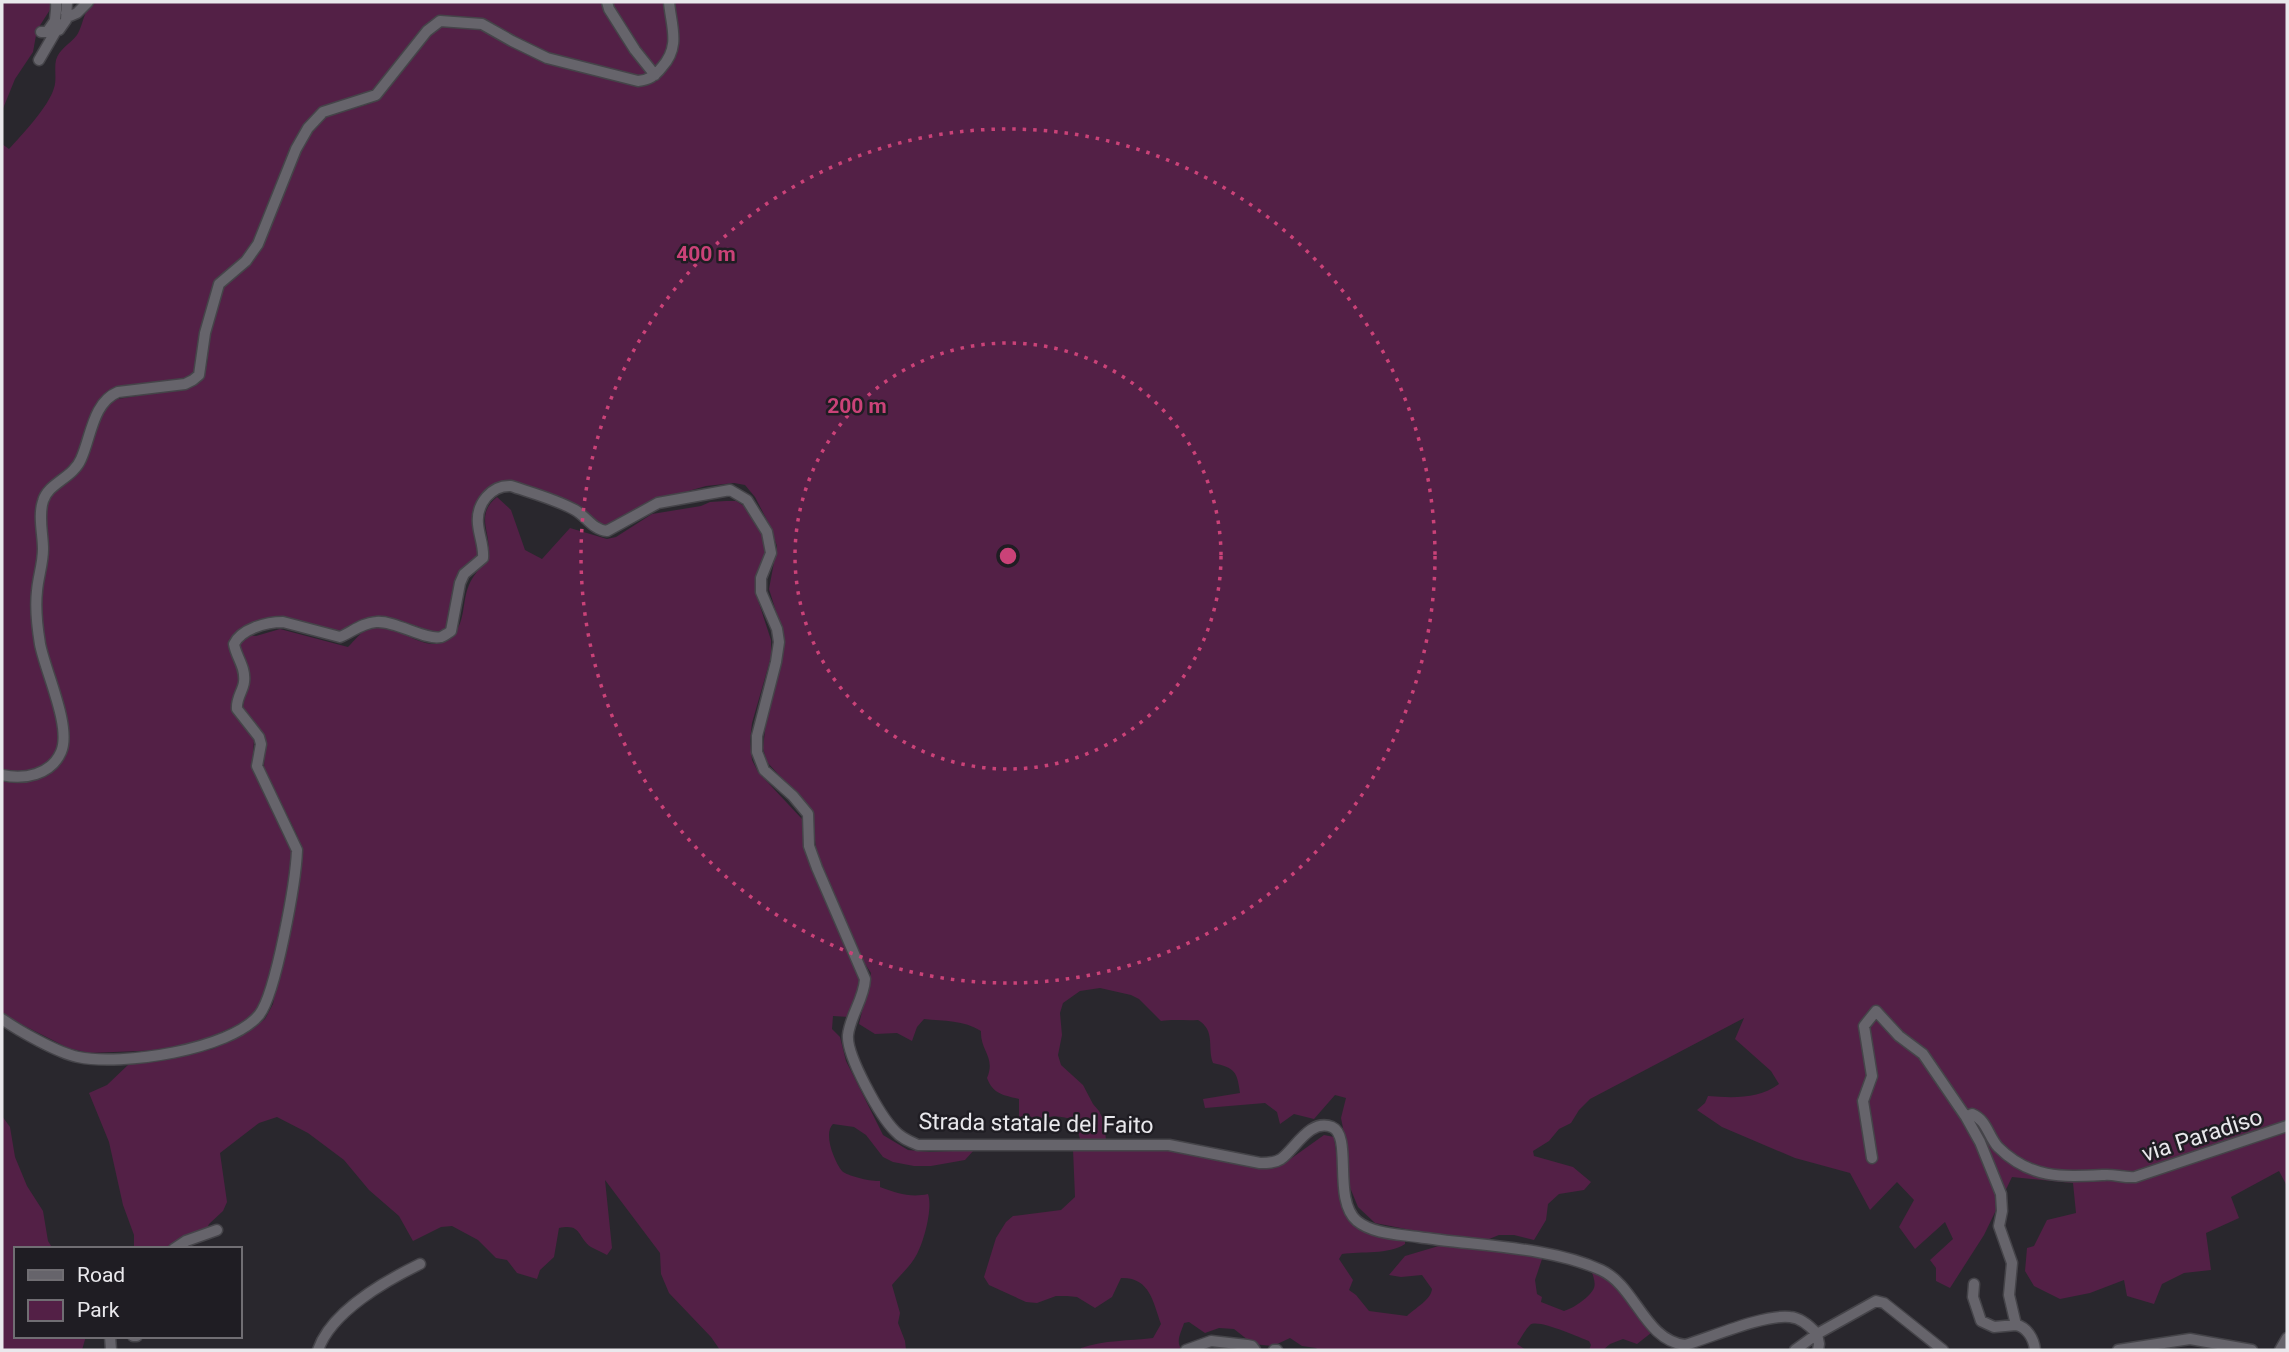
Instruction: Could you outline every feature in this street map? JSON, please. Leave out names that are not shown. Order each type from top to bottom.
[{"type":"street","points":[[39,60],[55,25],[56,2]]},
{"type":"street","points":[[66,8],[70,16],[88,2]]},
{"type":"street","points":[[607,2],[608,9],[655,75]]},
{"type":"street","points":[[2,775],[25,777],[47,770],[62,751],[62,721],[41,648],[37,621],[37,588],[43,565],[41,511],[46,493],[72,473],[80,463],[97,413],[110,396],[118,392],[185,384],[199,374],[205,333],[219,284],[246,261],[258,244],[296,149],[313,121],[323,112],[376,95],[427,31],[440,21],[482,24],[547,58],[615,76],[638,81],[648,80],[670,57],[674,47],[669,2]]},
{"type":"street","points":[[55,25],[62,28],[66,8]]},
{"type":"street","points":[[41,32],[47,32],[55,25]]},
{"type":"street","name":"Strada statale del Faito","points":[[2,1020],[76,1056],[135,1057],[186,1050],[218,1040],[245,1027],[258,1017],[266,1005],[276,970],[297,850],[257,766],[261,744],[259,737],[237,709],[238,697],[244,685],[243,667],[234,644],[240,634],[282,622],[340,637],[358,626],[383,622],[442,638],[451,631],[464,574],[483,558],[477,520],[480,509],[486,497],[502,485],[566,505],[579,512],[599,531],[607,531],[658,503],[730,491],[747,500],[767,532],[771,545],[771,553],[761,578],[761,592],[777,629],[779,642],[757,736],[757,752],[764,770],[793,796],[808,814],[809,846],[866,979],[848,1036],[850,1050],[866,1085],[895,1132],[918,1145],[1169,1145],[1272,1163],[1280,1160],[1307,1133],[1318,1126],[1331,1127],[1338,1132],[1342,1142],[1343,1188],[1351,1212],[1357,1220],[1372,1229],[1557,1255],[1578,1261],[1616,1279],[1655,1328],[1674,1344],[1685,1345],[1781,1317],[1802,1321],[1817,1334]]},
{"type":"street","points":[[1872,1158],[1863,1101],[1872,1076],[1864,1026],[1877,1011],[1899,1036],[1923,1054],[1966,1116],[1980,1142],[2001,1194],[2000,1232],[2009,1249],[2012,1263],[2009,1294],[2016,1325]]},
{"type":"street","name":"via Paradiso","points":[[1966,1116],[1972,1114],[1980,1119],[1999,1147],[2028,1169],[2065,1177],[2107,1174],[2136,1177],[2287,1126]]},
{"type":"street","points":[[177,1247],[216,1230]]},
{"type":"street","points":[[318,1350],[328,1332],[365,1296],[419,1264]]},
{"type":"street","points":[[1974,1284],[1973,1297],[1980,1321],[1994,1327],[2020,1325],[2034,1343],[2035,1350]]},
{"type":"street","points":[[1795,1350],[1817,1334],[1876,1301],[1884,1303],[1943,1350]]},
{"type":"street","points":[[1817,1334],[1818,1350]]},
{"type":"street","points":[[2280,1350],[2287,1338]]},
{"type":"street","points":[[2118,1350],[2190,1339],[2252,1350]]},
{"type":"street","points":[[1186,1350],[1212,1341],[1252,1346],[1255,1350]]},
{"type":"green space","points":[[2,2],[55,2],[37,30],[33,52],[15,79],[2,111]]},
{"type":"green space","points":[[94,2],[665,2],[670,37],[665,56],[659,64],[638,77],[548,54],[483,20],[439,17],[374,92],[321,109],[255,242],[243,259],[221,276],[196,373],[184,380],[107,392],[100,400],[77,461],[43,491],[39,564],[33,587],[59,722],[58,750],[45,767],[25,773],[2,771],[2,144],[9,149],[47,103],[55,85],[57,56],[77,35],[88,9]]},
{"type":"green space","points":[[673,2],[2287,2],[2287,1186],[2279,1171],[2231,1197],[2239,1218],[2206,1233],[2211,1270],[2184,1273],[2162,1284],[2154,1304],[2127,1296],[2124,1280],[2090,1293],[2060,1299],[2034,1286],[2025,1271],[2027,1248],[2034,1246],[2047,1220],[2076,1213],[2073,1183],[2012,1177],[1984,1235],[1950,1288],[1936,1281],[1936,1268],[1930,1260],[1953,1239],[1945,1222],[1915,1249],[1899,1227],[1914,1200],[1897,1182],[1870,1210],[1850,1173],[1795,1158],[1722,1127],[1697,1110],[1708,1096],[1754,1095],[1779,1084],[1771,1071],[1735,1039],[1744,1018],[1590,1099],[1571,1123],[1559,1129],[1549,1141],[1533,1151],[1534,1156],[1573,1167],[1591,1182],[1584,1190],[1559,1194],[1548,1204],[1546,1220],[1534,1240],[1514,1235],[1499,1235],[1489,1239],[1447,1237],[1375,1223],[1358,1207],[1349,1185],[1341,1118],[1346,1098],[1335,1095],[1314,1119],[1294,1114],[1280,1124],[1277,1112],[1265,1103],[1205,1108],[1203,1099],[1240,1093],[1234,1072],[1213,1063],[1209,1034],[1204,1024],[1198,1020],[1161,1021],[1139,999],[1131,995],[1100,988],[1080,991],[1063,1003],[1060,1013],[1062,1035],[1058,1055],[1061,1065],[1083,1085],[1099,1111],[1104,1121],[1106,1140],[1080,1139],[1075,1120],[1051,1117],[1038,1123],[1028,1123],[1019,1118],[1019,1099],[999,1093],[989,1083],[987,1078],[990,1065],[981,1031],[961,1023],[924,1019],[917,1027],[912,1041],[897,1033],[875,1034],[859,1024],[871,973],[860,956],[818,860],[811,814],[767,762],[763,748],[766,722],[783,647],[783,634],[769,589],[777,546],[755,497],[745,485],[734,483],[706,486],[646,503],[606,526],[566,500],[524,485],[499,482],[486,491],[475,509],[472,524],[478,556],[461,571],[455,581],[447,628],[440,633],[378,617],[360,621],[339,632],[283,617],[260,620],[238,631],[229,643],[240,678],[233,710],[254,739],[252,767],[292,851],[292,864],[269,981],[262,1003],[242,1023],[196,1043],[163,1050],[89,1053],[68,1048],[5,1016],[2,1012],[2,780],[26,782],[50,774],[66,753],[67,720],[45,647],[41,620],[42,588],[47,565],[47,503],[50,496],[75,477],[84,466],[102,415],[112,400],[186,388],[203,377],[210,334],[223,286],[250,265],[263,246],[300,151],[312,130],[325,117],[379,99],[437,28],[480,28],[545,62],[638,86],[650,83],[660,76],[676,54],[678,29]]},
{"type":"green space","points":[[497,497],[511,510],[525,550],[542,559],[570,528],[607,539],[616,537],[652,514],[710,502],[736,501],[744,506],[759,526],[767,546],[755,591],[771,640],[771,657],[752,723],[752,760],[758,772],[802,819],[809,863],[861,981],[849,1017],[833,1016],[832,1029],[840,1037],[846,1061],[883,1135],[908,1150],[974,1150],[965,1160],[914,1166],[883,1157],[866,1135],[854,1127],[833,1124],[830,1128],[829,1140],[842,1171],[860,1178],[880,1181],[880,1187],[898,1193],[928,1194],[929,1216],[920,1248],[892,1285],[900,1313],[898,1323],[906,1350],[720,1350],[669,1293],[661,1274],[660,1253],[605,1180],[612,1248],[607,1255],[591,1247],[576,1229],[559,1228],[554,1257],[540,1270],[537,1279],[517,1273],[507,1260],[496,1258],[478,1240],[452,1226],[441,1227],[413,1241],[399,1216],[369,1190],[344,1160],[308,1133],[277,1117],[259,1123],[220,1153],[227,1202],[223,1211],[209,1224],[201,1242],[185,1247],[134,1247],[134,1235],[123,1205],[109,1142],[89,1093],[107,1085],[129,1064],[160,1061],[213,1049],[247,1032],[265,1019],[273,1004],[301,855],[297,835],[264,768],[265,736],[243,707],[247,676],[245,662],[238,646],[245,635],[256,636],[280,629],[348,647],[365,630],[378,626],[421,642],[443,642],[457,629],[469,585],[487,556],[489,545],[485,518],[490,504]]},
{"type":"green space","points":[[2,1116],[10,1127],[15,1157],[27,1186],[43,1211],[48,1241],[52,1247],[14,1247],[14,1338],[85,1338],[82,1350],[2,1350]]},
{"type":"green space","points":[[1324,1135],[1334,1137],[1343,1205],[1349,1217],[1405,1240],[1405,1244],[1391,1250],[1342,1254],[1339,1259],[1353,1280],[1349,1290],[1369,1311],[1407,1316],[1422,1304],[1432,1289],[1422,1275],[1389,1275],[1405,1256],[1442,1245],[1543,1256],[1535,1280],[1537,1294],[1542,1297],[1541,1302],[1564,1311],[1581,1302],[1594,1288],[1591,1270],[1619,1290],[1651,1333],[1637,1344],[1623,1339],[1603,1350],[1589,1350],[1589,1341],[1549,1326],[1534,1324],[1528,1327],[1517,1344],[1526,1350],[1318,1350],[1302,1346],[1290,1338],[1273,1346],[1253,1344],[1234,1329],[1219,1328],[1205,1333],[1189,1322],[1184,1323],[1179,1337],[1182,1350],[1081,1350],[1099,1343],[1153,1338],[1161,1324],[1149,1292],[1144,1286],[1131,1279],[1121,1278],[1112,1297],[1095,1308],[1077,1297],[1067,1296],[1056,1296],[1037,1303],[1026,1302],[989,1285],[984,1277],[996,1238],[1006,1222],[1013,1216],[1061,1210],[1075,1197],[1073,1149],[1180,1150],[1268,1166],[1289,1160]]}]
